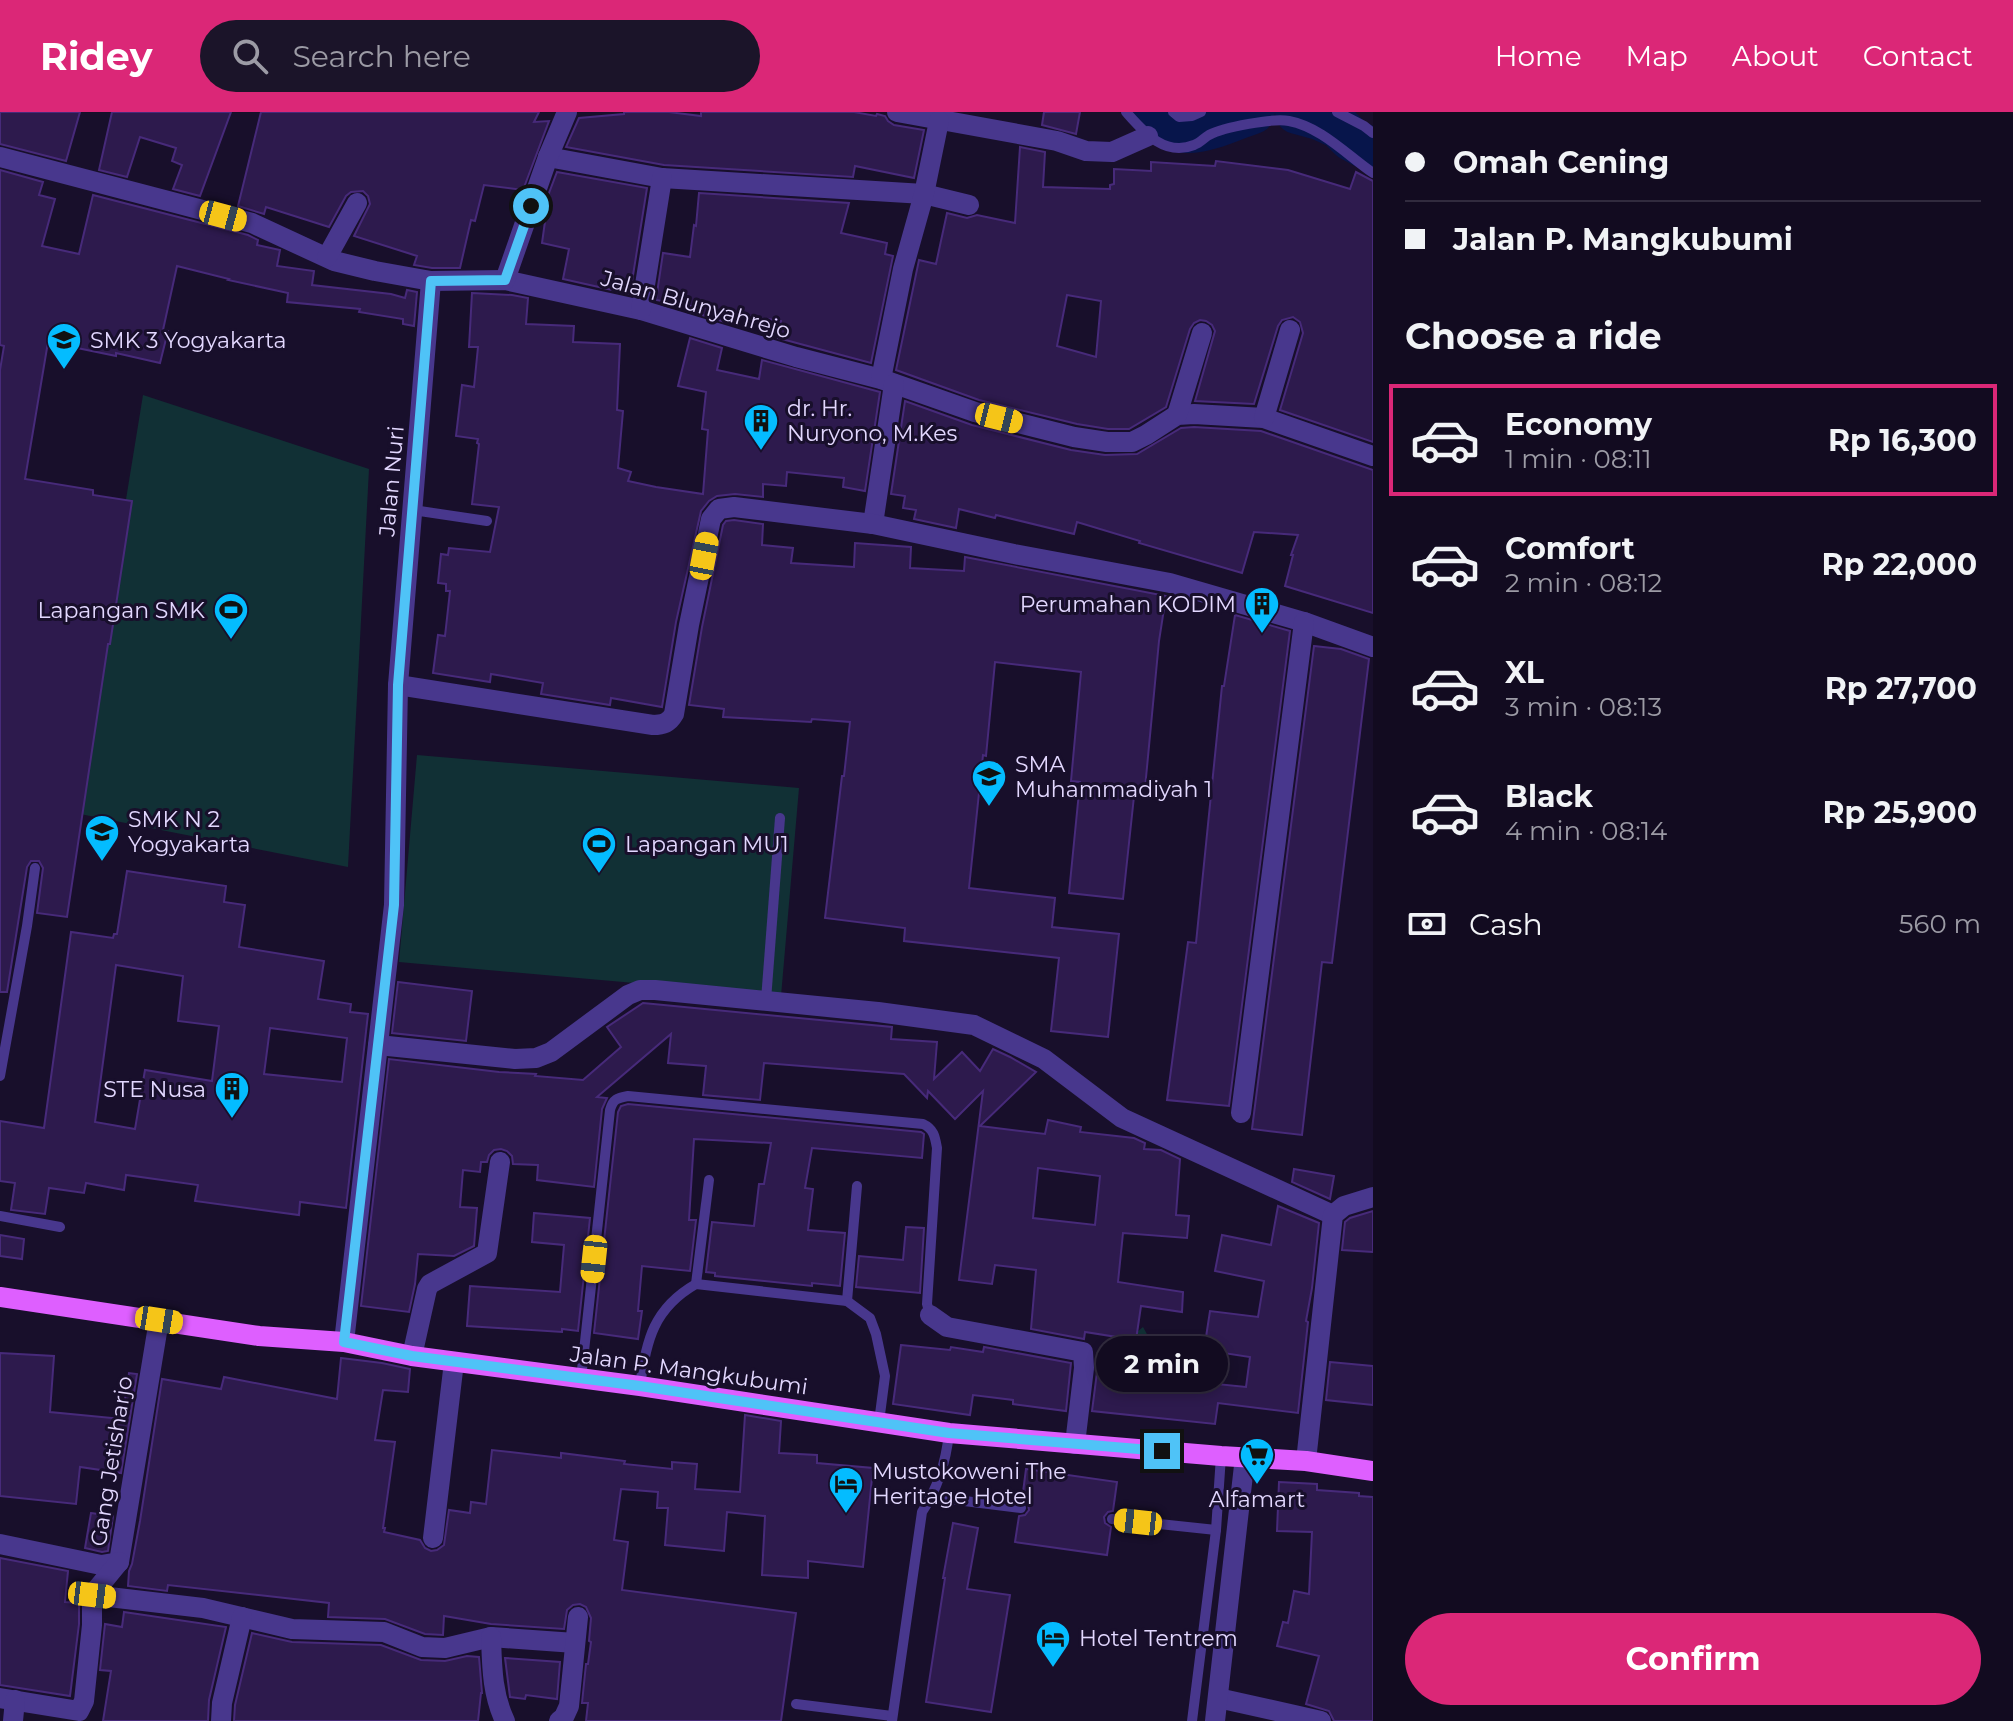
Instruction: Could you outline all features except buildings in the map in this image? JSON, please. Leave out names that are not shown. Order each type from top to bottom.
[{"type":"main road","name":"Jalan P. Mangkubumi","points":[[0,1297],[259,1336],[344,1342],[412,1356],[640,1386],[949,1433],[1306,1461],[1373,1471]]},
{"type":"street","points":[[505,280],[567,112]]},
{"type":"street","points":[[897,112],[1057,141],[1086,151],[1112,152],[1148,136]]},
{"type":"street","points":[[873,524],[903,269],[924,194],[939,121]]},
{"type":"street","name":"Jalan Blunyahrejo","points":[[0,157],[252,223],[334,261],[431,281],[505,280],[641,310],[888,382],[975,412],[1074,437],[1132,442],[1177,415]]},
{"type":"street","points":[[548,157],[662,178],[924,194],[969,205]]},
{"type":"street","points":[[641,310],[662,178]]},
{"type":"street","points":[[327,257],[357,203]]},
{"type":"street","name":"Jalan Nuri","points":[[344,1342],[394,905],[398,685],[431,281]]},
{"type":"street","points":[[1264,418],[1290,330]]},
{"type":"street","points":[[1202,333],[1177,415],[1264,418],[1373,456]]},
{"type":"street","points":[[398,685],[662,725],[674,714],[711,519],[719,509],[734,507],[873,524],[1170,583],[1304,622],[1373,647]]},
{"type":"street","points":[[1241,1113],[1304,622]]},
{"type":"street","points":[[378,1045],[515,1059],[536,1058],[551,1052],[628,995],[640,990],[766,1000],[974,1025],[1044,1059],[1122,1118],[1333,1215]]},
{"type":"street","points":[[412,1356],[430,1284],[487,1253],[500,1162]]},
{"type":"street","points":[[1306,1461],[1333,1215],[1344,1206],[1373,1197]]},
{"type":"street","points":[[930,1315],[947,1327],[1083,1352],[1075,1444]]},
{"type":"street","name":"Gang Jetisharjo","points":[[92,1595],[119,1562],[159,1320]]},
{"type":"street","points":[[433,1538],[454,1362]]},
{"type":"street","points":[[1215,1721],[1245,1457]]},
{"type":"street","name":"Gang Jetisharjo","points":[[0,1544],[101,1565],[119,1562]]},
{"type":"street","points":[[9,1706],[79,1711],[84,1701],[92,1595],[203,1608],[292,1629],[384,1632],[422,1647],[445,1648],[491,1637],[575,1643]]},
{"type":"street","points":[[221,1721],[222,1703],[242,1617]]},
{"type":"street","points":[[559,1721],[569,1706],[578,1617]]},
{"type":"street","points":[[491,1637],[497,1705],[505,1721]]},
{"type":"street","points":[[1218,1698],[1321,1721]]},
{"type":"lane","points":[[1126,112],[1148,136],[1170,147],[1197,144],[1227,128],[1284,120],[1316,131],[1373,173]]},
{"type":"lane","points":[[1173,112],[1179,117],[1201,112]]},
{"type":"lane","points":[[1337,112],[1373,133]]},
{"type":"lane","points":[[413,510],[487,521]]},
{"type":"lane","points":[[766,1000],[780,818]]},
{"type":"lane","points":[[0,1076],[35,868]]},
{"type":"lane","points":[[581,1379],[610,1110],[618,1098],[628,1096],[930,1127],[937,1148],[927,1304],[930,1315]]},
{"type":"lane","points":[[696,1284],[709,1180]]},
{"type":"lane","points":[[847,1301],[857,1186]]},
{"type":"lane","points":[[0,1216],[60,1227]]},
{"type":"lane","points":[[640,1386],[645,1350],[663,1310],[678,1294],[696,1284],[847,1301],[870,1318],[876,1334],[885,1376],[879,1422]]},
{"type":"lane","points":[[796,1704],[892,1719],[922,1512],[932,1497],[947,1458],[949,1433]]},
{"type":"lane","points":[[1192,1721],[1216,1530],[1221,1456]]},
{"type":"lane","points":[[932,1497],[1021,1508]]},
{"type":"lane","points":[[1112,1519],[1216,1530]]},
{"type":"green space","name":"Lapangan SMK","points":[[143,395],[369,469],[348,867],[75,813]]},
{"type":"green space","name":"Lapangan MU1","points":[[417,755],[799,788],[781,996],[399,962]]},
{"type":"green space","points":[[1143,1327],[1166,1354],[1161,1371],[1145,1371],[1127,1360],[1130,1338]]},
{"type":"waterway","points":[[1149,112],[1161,123],[1186,131],[1212,127],[1253,112]]},
{"type":"waterway","points":[[1297,112],[1339,127],[1351,139],[1373,151]]},
{"type":"place","name":"SMK 3 Yogyakarta","points":[[64,371]]},
{"type":"place","name":"dr. Hr. Nuryono, M.Kes","points":[[761,452]]},
{"type":"place","name":"Perumahan KODIM","points":[[1262,635]]},
{"type":"place","name":"Lapangan SMK","points":[[231,641]]},
{"type":"place","name":"SMA Muhammadiyah 1","points":[[989,808]]},
{"type":"place","name":"SMK N 2 Yogyakarta","points":[[102,863]]},
{"type":"place","name":"Lapangan MU1","points":[[599,875]]},
{"type":"place","name":"STE Nusa","points":[[232,1120]]},
{"type":"place","name":"Alfamart","points":[[1257,1486]]},
{"type":"place","name":"Mustokoweni The Heritage Hotel","points":[[846,1515]]},
{"type":"place","name":"Hotel Tentrem","points":[[1053,1669]]},
{"type":"route","points":[[531,206],[505,280],[431,281],[398,685],[394,905],[344,1342],[412,1356],[640,1386],[949,1433],[1162,1451]]}]
